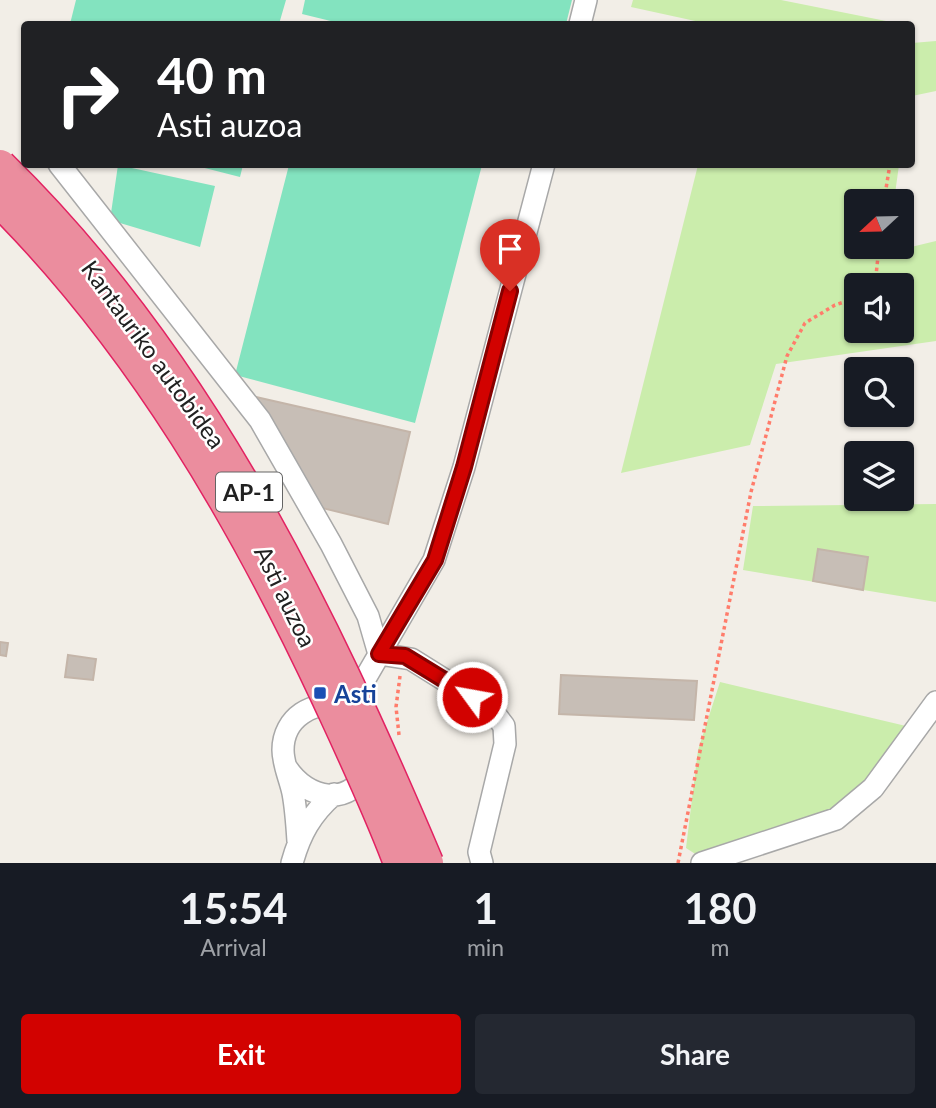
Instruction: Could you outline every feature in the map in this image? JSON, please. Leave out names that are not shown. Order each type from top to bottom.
[{"type":"highway","name":"Kantauriko autobidea","points":[[0,166],[74,244],[130,311],[209,425],[281,548],[339,663],[427,863]]},
{"type":"highway","name":"Kantauriko autobidea","points":[[10,204],[114,332],[188,440],[260,560],[301,641],[400,863]]},
{"type":"street","points":[[581,21],[586,0]]},
{"type":"street","points":[[62,168],[260,420],[362,604],[379,654]]},
{"type":"street","points":[[341,707],[366,677],[435,560],[464,467],[543,168]]},
{"type":"street","name":"Asti auzoa","points":[[0,189],[10,204],[47,234],[96,294],[194,429],[277,570],[320,669],[341,707]]},
{"type":"street","points":[[0,227],[10,204]]},
{"type":"street","points":[[379,654],[411,659],[491,709],[504,726],[505,744],[479,852],[481,863]]},
{"type":"street","points":[[302,712],[320,669],[366,677]]},
{"type":"street","points":[[702,863],[836,819],[873,788],[936,702]]},
{"type":"street","points":[[292,863],[298,841],[311,815],[334,794],[359,784],[369,770],[374,753],[368,728],[341,707],[316,706],[302,712],[291,723],[285,737],[283,752],[296,807],[298,841]]},
{"type":"street","points":[[286,767],[296,782],[310,792],[334,794]]},
{"type":"path","points":[[886,189],[889,168]]},
{"type":"path","points":[[678,863],[751,492],[788,356],[805,323],[844,302]]},
{"type":"green space","points":[[76,0],[286,0],[280,21],[71,21]]},
{"type":"green space","points":[[305,0],[572,0],[567,21],[331,21],[302,14]]},
{"type":"green space","points":[[633,0],[781,0],[886,21],[695,21],[631,7]]},
{"type":"green space","points":[[936,41],[936,91],[915,95],[915,43]]},
{"type":"green space","points":[[118,168],[132,168],[215,186],[200,247],[110,220]]},
{"type":"green space","points":[[205,168],[242,168],[240,177]]},
{"type":"green space","points":[[288,168],[481,168],[415,423],[235,375]]},
{"type":"green space","points":[[697,168],[899,168],[896,189],[844,189],[844,259],[914,259],[914,246],[936,241],[936,341],[776,364],[750,445],[621,473]]},
{"type":"green space","points":[[914,504],[936,504],[936,602],[743,570],[753,506],[844,505],[844,511],[914,511]]},
{"type":"green space","points":[[720,682],[906,726],[865,784],[827,813],[700,857],[686,848],[698,750]]},
{"type":"building","points":[[256,397],[410,432],[388,524],[322,508]]},
{"type":"building","points":[[818,549],[868,557],[863,590],[813,581]]},
{"type":"building","points":[[0,642],[8,643],[6,656],[0,655]]},
{"type":"building","points":[[68,655],[96,659],[93,680],[65,677]]},
{"type":"building","points":[[561,675],[697,681],[694,720],[559,714]]},
{"type":"place","name":"Asti","points":[[320,693]]},
{"type":"route","points":[[472,697],[414,660],[405,656],[379,654],[435,560],[464,467],[510,291]]}]
